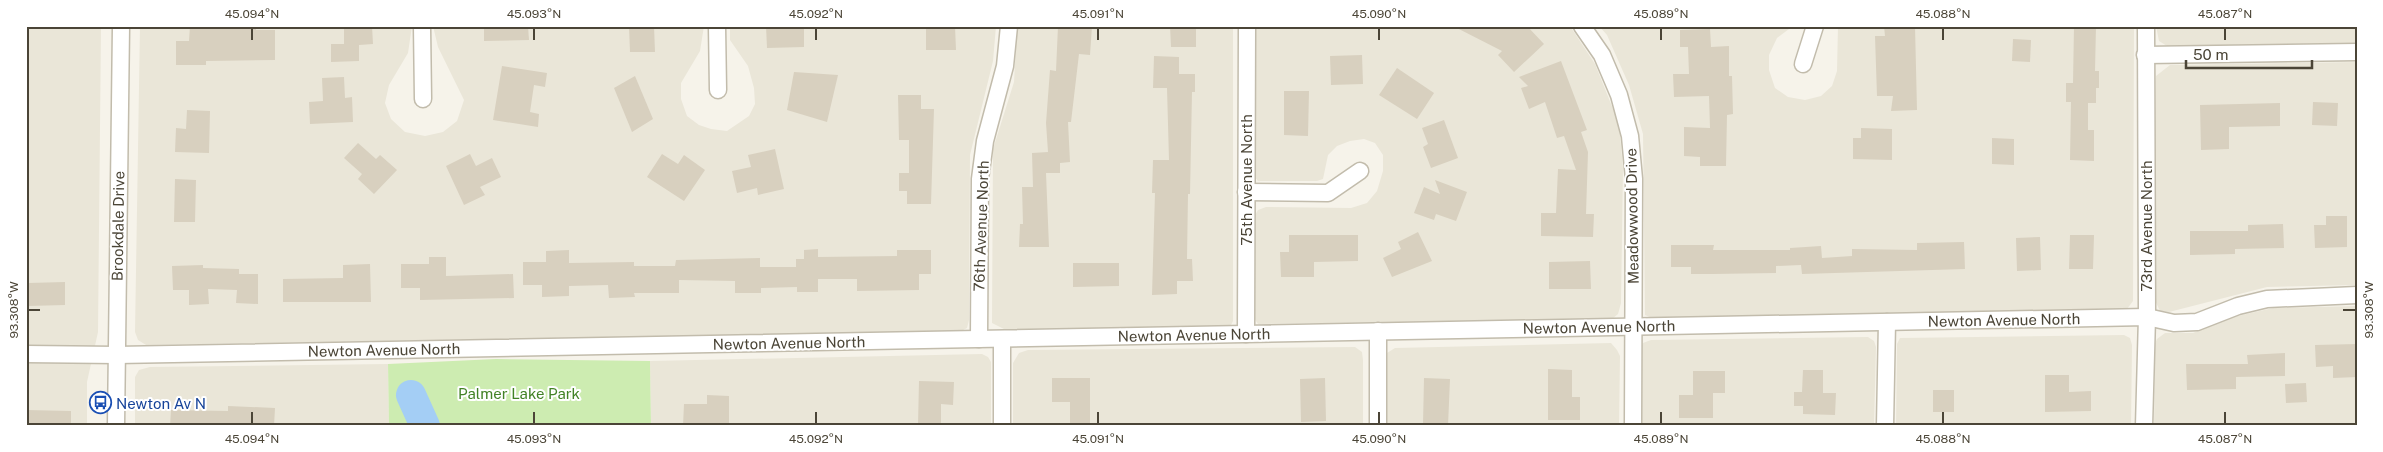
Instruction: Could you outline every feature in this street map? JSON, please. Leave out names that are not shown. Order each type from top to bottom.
[{"type":"street","name":"Brookdale Drive","points":[[116,426],[121,26]]},
{"type":"street","points":[[422,26],[423,100]]},
{"type":"street","points":[[717,26],[718,90]]},
{"type":"street","name":"76th Avenue North","points":[[978,338],[980,179],[985,141],[1005,66],[1009,26]]},
{"type":"street","name":"75th Avenue North","points":[[1246,334],[1247,26]]},
{"type":"street","name":"Meadowwood Drive","points":[[1582,26],[1602,55],[1616,87],[1630,136],[1634,179],[1632,426]]},
{"type":"street","points":[[1803,64],[1815,26]]},
{"type":"street","name":"73rd Avenue North","points":[[2144,426],[2147,317],[2146,26]]},
{"type":"street","points":[[2145,55],[2357,52]]},
{"type":"street","points":[[1246,192],[1328,193],[1360,171]]},
{"type":"street","name":"Newton Avenue North","points":[[26,354],[117,355],[2147,317],[2174,323],[2197,322],[2238,306],[2267,299],[2357,295]]},
{"type":"street","points":[[1885,426],[1886,322]]},
{"type":"street","points":[[1378,331],[1378,426]]},
{"type":"street","points":[[1002,338],[1002,426]]},
{"type":"shaded area","points":[[26,26],[101,26],[98,332],[87,382],[87,426],[26,426]]},
{"type":"shaded area","points":[[140,26],[412,26],[408,53],[389,85],[385,103],[391,119],[405,132],[425,136],[443,132],[457,121],[464,100],[438,47],[433,26],[704,26],[700,51],[681,83],[681,99],[687,116],[699,125],[727,131],[749,116],[755,104],[754,88],[748,66],[730,40],[730,26],[996,26],[993,61],[970,155],[969,320],[967,328],[961,331],[146,345],[138,340],[135,332]]},
{"type":"shaded area","points":[[1017,26],[1233,26],[1233,321],[1230,327],[1006,330],[992,323],[993,149],[1014,82]]},
{"type":"shaded area","points":[[1256,26],[1570,26],[1595,64],[1619,124],[1623,168],[1621,303],[1618,314],[1612,319],[1258,324],[1254,318],[1254,217],[1258,210],[1266,207],[1351,208],[1367,203],[1377,191],[1383,171],[1383,155],[1375,143],[1364,139],[1350,141],[1337,146],[1328,155],[1323,179],[1317,181],[1258,181],[1254,176]]},
{"type":"shaded area","points":[[1599,26],[1793,26],[1777,38],[1769,55],[1769,70],[1775,88],[1788,97],[1805,100],[1821,96],[1832,86],[1837,71],[1838,26],[2134,26],[2133,301],[2127,309],[2119,311],[1652,318],[1645,315],[1643,134],[1629,85],[1607,35]]},
{"type":"shaded area","points":[[2156,26],[2357,26],[2357,43],[2167,46],[2159,41]]},
{"type":"shaded area","points":[[2357,62],[2357,285],[2267,287],[2169,312],[2160,311],[2153,296],[2156,76],[2170,65]]},
{"type":"shaded area","points":[[2357,306],[2357,426],[2154,426],[2155,344],[2157,339],[2165,333],[2193,333],[2233,317],[2273,308]]},
{"type":"shaded area","points":[[2124,335],[2130,338],[2132,345],[2131,426],[1896,426],[1897,344],[1900,338]]},
{"type":"shaded area","points":[[1868,337],[1874,341],[1876,347],[1874,426],[1640,426],[1640,351],[1643,343],[1651,340]]},
{"type":"shaded area","points":[[1611,343],[1620,356],[1619,426],[1385,426],[1385,359],[1387,353],[1395,348]]},
{"type":"shaded area","points":[[1355,347],[1362,352],[1363,360],[1363,426],[1013,426],[1013,363],[1019,353],[1028,350]]},
{"type":"shaded area","points":[[982,354],[988,357],[991,362],[991,426],[651,426],[650,361]]},
{"type":"shaded area","points":[[388,364],[389,426],[135,426],[135,377],[139,370],[150,367]]},
{"type":"green space","name":"Palmer Lake Park","points":[[496,359],[650,361],[651,426],[389,426],[388,364]]},
{"type":"building","points":[[190,26],[256,26],[256,30],[275,30],[275,60],[206,61],[206,65],[176,65],[176,41],[189,41]]},
{"type":"building","points":[[344,26],[372,26],[373,44],[359,45],[359,61],[331,62],[331,44],[344,44]]},
{"type":"building","points":[[484,26],[528,26],[529,40],[484,41]]},
{"type":"building","points":[[629,26],[654,26],[655,52],[630,52]]},
{"type":"building","points":[[766,26],[804,26],[804,47],[767,48]]},
{"type":"building","points":[[926,26],[955,26],[956,50],[926,50]]},
{"type":"building","points":[[1058,26],[1092,26],[1090,55],[1079,54],[1071,122],[1068,122],[1070,162],[1060,163],[1060,173],[1046,173],[1049,247],[1019,247],[1020,224],[1023,224],[1022,187],[1033,187],[1032,153],[1048,152],[1046,123],[1050,70],[1056,71]]},
{"type":"building","points":[[1170,26],[1196,26],[1196,47],[1171,47]]},
{"type":"building","points":[[1453,26],[1527,26],[1544,44],[1514,72],[1498,55],[1502,51]]},
{"type":"building","points":[[1884,26],[1915,26],[1917,110],[1891,111],[1893,96],[1877,96],[1875,36],[1885,36]]},
{"type":"building","points":[[2074,26],[2096,26],[2095,71],[2099,71],[2099,88],[2096,88],[2096,103],[2088,103],[2088,130],[2094,130],[2094,161],[2070,160],[2071,102],[2066,102],[2066,83],[2073,83]]},
{"type":"building","points":[[1710,29],[1711,47],[1729,46],[1729,76],[1732,76],[1733,114],[1727,115],[1726,166],[1700,166],[1700,157],[1684,156],[1684,127],[1710,128],[1709,96],[1674,97],[1673,74],[1689,74],[1688,47],[1680,47],[1680,30]]},
{"type":"building","points":[[2013,39],[2031,40],[2030,62],[2012,61]]},
{"type":"building","points":[[1362,55],[1363,84],[1331,85],[1330,56]]},
{"type":"building","points":[[1154,56],[1179,57],[1179,74],[1195,74],[1195,92],[1192,92],[1187,259],[1192,259],[1193,281],[1177,281],[1177,294],[1152,295],[1155,193],[1152,193],[1153,160],[1169,160],[1167,88],[1153,88]]},
{"type":"building","points":[[1561,61],[1587,130],[1581,132],[1588,152],[1586,214],[1594,214],[1593,237],[1541,236],[1541,213],[1556,213],[1558,169],[1576,170],[1564,136],[1557,138],[1545,102],[1529,109],[1521,88],[1528,86],[1519,77]]},
{"type":"building","points":[[502,66],[547,73],[545,87],[534,85],[530,112],[539,114],[538,127],[493,120]]},
{"type":"building","points":[[1397,68],[1434,93],[1417,119],[1379,95]]},
{"type":"building","points":[[794,72],[838,75],[827,122],[787,110]]},
{"type":"building","points":[[635,76],[653,119],[632,132],[614,88]]},
{"type":"building","points":[[344,77],[345,98],[352,97],[353,122],[310,124],[309,102],[323,101],[322,78]]},
{"type":"building","points":[[1284,91],[1309,91],[1308,136],[1284,135]]},
{"type":"building","points":[[898,95],[921,95],[921,109],[934,109],[931,204],[907,204],[907,191],[899,191],[899,173],[909,173],[909,140],[899,140]]},
{"type":"building","points":[[2313,102],[2338,103],[2337,126],[2312,125]]},
{"type":"building","points":[[2280,103],[2280,126],[2229,127],[2229,149],[2201,150],[2200,105]]},
{"type":"building","points":[[187,110],[210,111],[209,153],[175,152],[176,128],[186,129]]},
{"type":"building","points":[[1444,120],[1458,158],[1431,168],[1423,147],[1428,144],[1422,128]]},
{"type":"building","points":[[1861,128],[1892,129],[1892,160],[1853,159],[1853,138],[1861,138]]},
{"type":"building","points":[[1992,138],[2014,139],[2014,165],[1992,164]]},
{"type":"building","points":[[358,143],[376,159],[380,155],[397,170],[374,194],[358,179],[362,174],[344,158]]},
{"type":"building","points":[[775,149],[784,189],[758,195],[757,188],[737,193],[732,171],[751,167],[748,155]]},
{"type":"building","points":[[470,154],[476,166],[492,158],[501,177],[480,187],[485,195],[464,205],[446,166]]},
{"type":"building","points":[[662,154],[678,164],[684,155],[705,170],[684,201],[647,177]]},
{"type":"building","points":[[175,179],[196,180],[195,222],[174,222]]},
{"type":"building","points":[[1435,180],[1467,192],[1456,221],[1436,214],[1434,220],[1414,213],[1424,187],[1440,194]]},
{"type":"building","points":[[2326,216],[2347,216],[2347,247],[2315,248],[2314,225],[2326,225]]},
{"type":"building","points":[[2283,224],[2284,248],[2235,249],[2235,254],[2190,255],[2190,231],[2248,231],[2248,225]]},
{"type":"building","points":[[1418,232],[1432,261],[1392,277],[1383,258],[1401,249],[1398,242]]},
{"type":"building","points":[[1289,235],[1358,235],[1358,261],[1314,262],[1314,277],[1281,277],[1280,252],[1289,252]]},
{"type":"building","points":[[2070,235],[2094,235],[2093,269],[2069,269]]},
{"type":"building","points":[[2040,237],[2041,270],[2017,271],[2016,238]]},
{"type":"building","points":[[1964,242],[1965,269],[1802,274],[1801,265],[1776,266],[1776,273],[1691,274],[1691,267],[1671,267],[1671,245],[1714,245],[1713,250],[1790,250],[1790,248],[1821,246],[1822,258],[1852,256],[1852,249],[1917,250],[1917,243]]},
{"type":"building","points":[[818,249],[818,257],[897,256],[897,250],[931,250],[931,274],[919,274],[919,290],[857,291],[857,279],[818,279],[818,292],[797,292],[797,287],[761,288],[761,293],[735,293],[735,281],[679,280],[679,293],[634,293],[635,297],[609,298],[608,285],[569,286],[569,296],[542,297],[542,285],[523,285],[523,262],[546,262],[546,251],[569,250],[569,263],[634,262],[634,266],[675,266],[676,260],[760,258],[760,267],[796,267],[796,259],[804,259],[804,250]]},
{"type":"building","points":[[429,257],[446,257],[446,276],[513,274],[514,298],[420,300],[420,288],[401,288],[401,264],[429,264]]},
{"type":"building","points":[[1590,261],[1591,289],[1549,289],[1549,262]]},
{"type":"building","points":[[1073,263],[1119,263],[1119,286],[1073,287]]},
{"type":"building","points":[[370,264],[371,302],[283,302],[283,279],[343,278],[343,265]]},
{"type":"building","points":[[203,265],[203,268],[239,269],[239,274],[258,274],[258,304],[236,303],[237,290],[208,289],[209,304],[189,305],[189,290],[173,290],[172,266]]},
{"type":"building","points":[[65,282],[65,305],[28,306],[28,283]]},
{"type":"building","points":[[2357,344],[2357,377],[2333,378],[2333,366],[2316,367],[2315,345]]},
{"type":"building","points":[[2285,353],[2285,376],[2236,377],[2236,389],[2187,390],[2186,364],[2248,364],[2247,355]]},
{"type":"building","points":[[1548,369],[1572,370],[1572,397],[1580,397],[1580,420],[1548,420]]},
{"type":"building","points":[[1803,370],[1823,370],[1823,393],[1836,393],[1835,415],[1803,414],[1803,406],[1794,406],[1794,392],[1802,392]]},
{"type":"building","points":[[1693,371],[1725,371],[1725,393],[1713,393],[1713,418],[1679,418],[1679,395],[1693,395]]},
{"type":"building","points":[[2045,375],[2069,375],[2069,392],[2091,391],[2091,411],[2045,412]]},
{"type":"building","points":[[1052,378],[1090,378],[1090,423],[1070,423],[1070,402],[1052,402]]},
{"type":"building","points":[[1325,378],[1326,421],[1301,422],[1300,379]]},
{"type":"building","points":[[1424,378],[1450,379],[1448,426],[1423,425]]},
{"type":"building","points":[[919,381],[954,382],[953,405],[941,404],[941,425],[918,425]]},
{"type":"building","points":[[2306,383],[2307,402],[2286,403],[2285,384]]},
{"type":"building","points":[[1933,390],[1954,390],[1954,412],[1933,412]]},
{"type":"building","points":[[707,395],[729,396],[729,426],[683,426],[684,404],[707,404]]},
{"type":"building","points":[[228,406],[275,408],[274,426],[170,426],[171,410],[228,411]]},
{"type":"building","points":[[26,410],[71,411],[71,426],[26,426]]},
{"type":"waterway","points":[[411,395],[425,426]]},
{"type":"place","name":"Newton Av N","points":[[100,403]]}]
